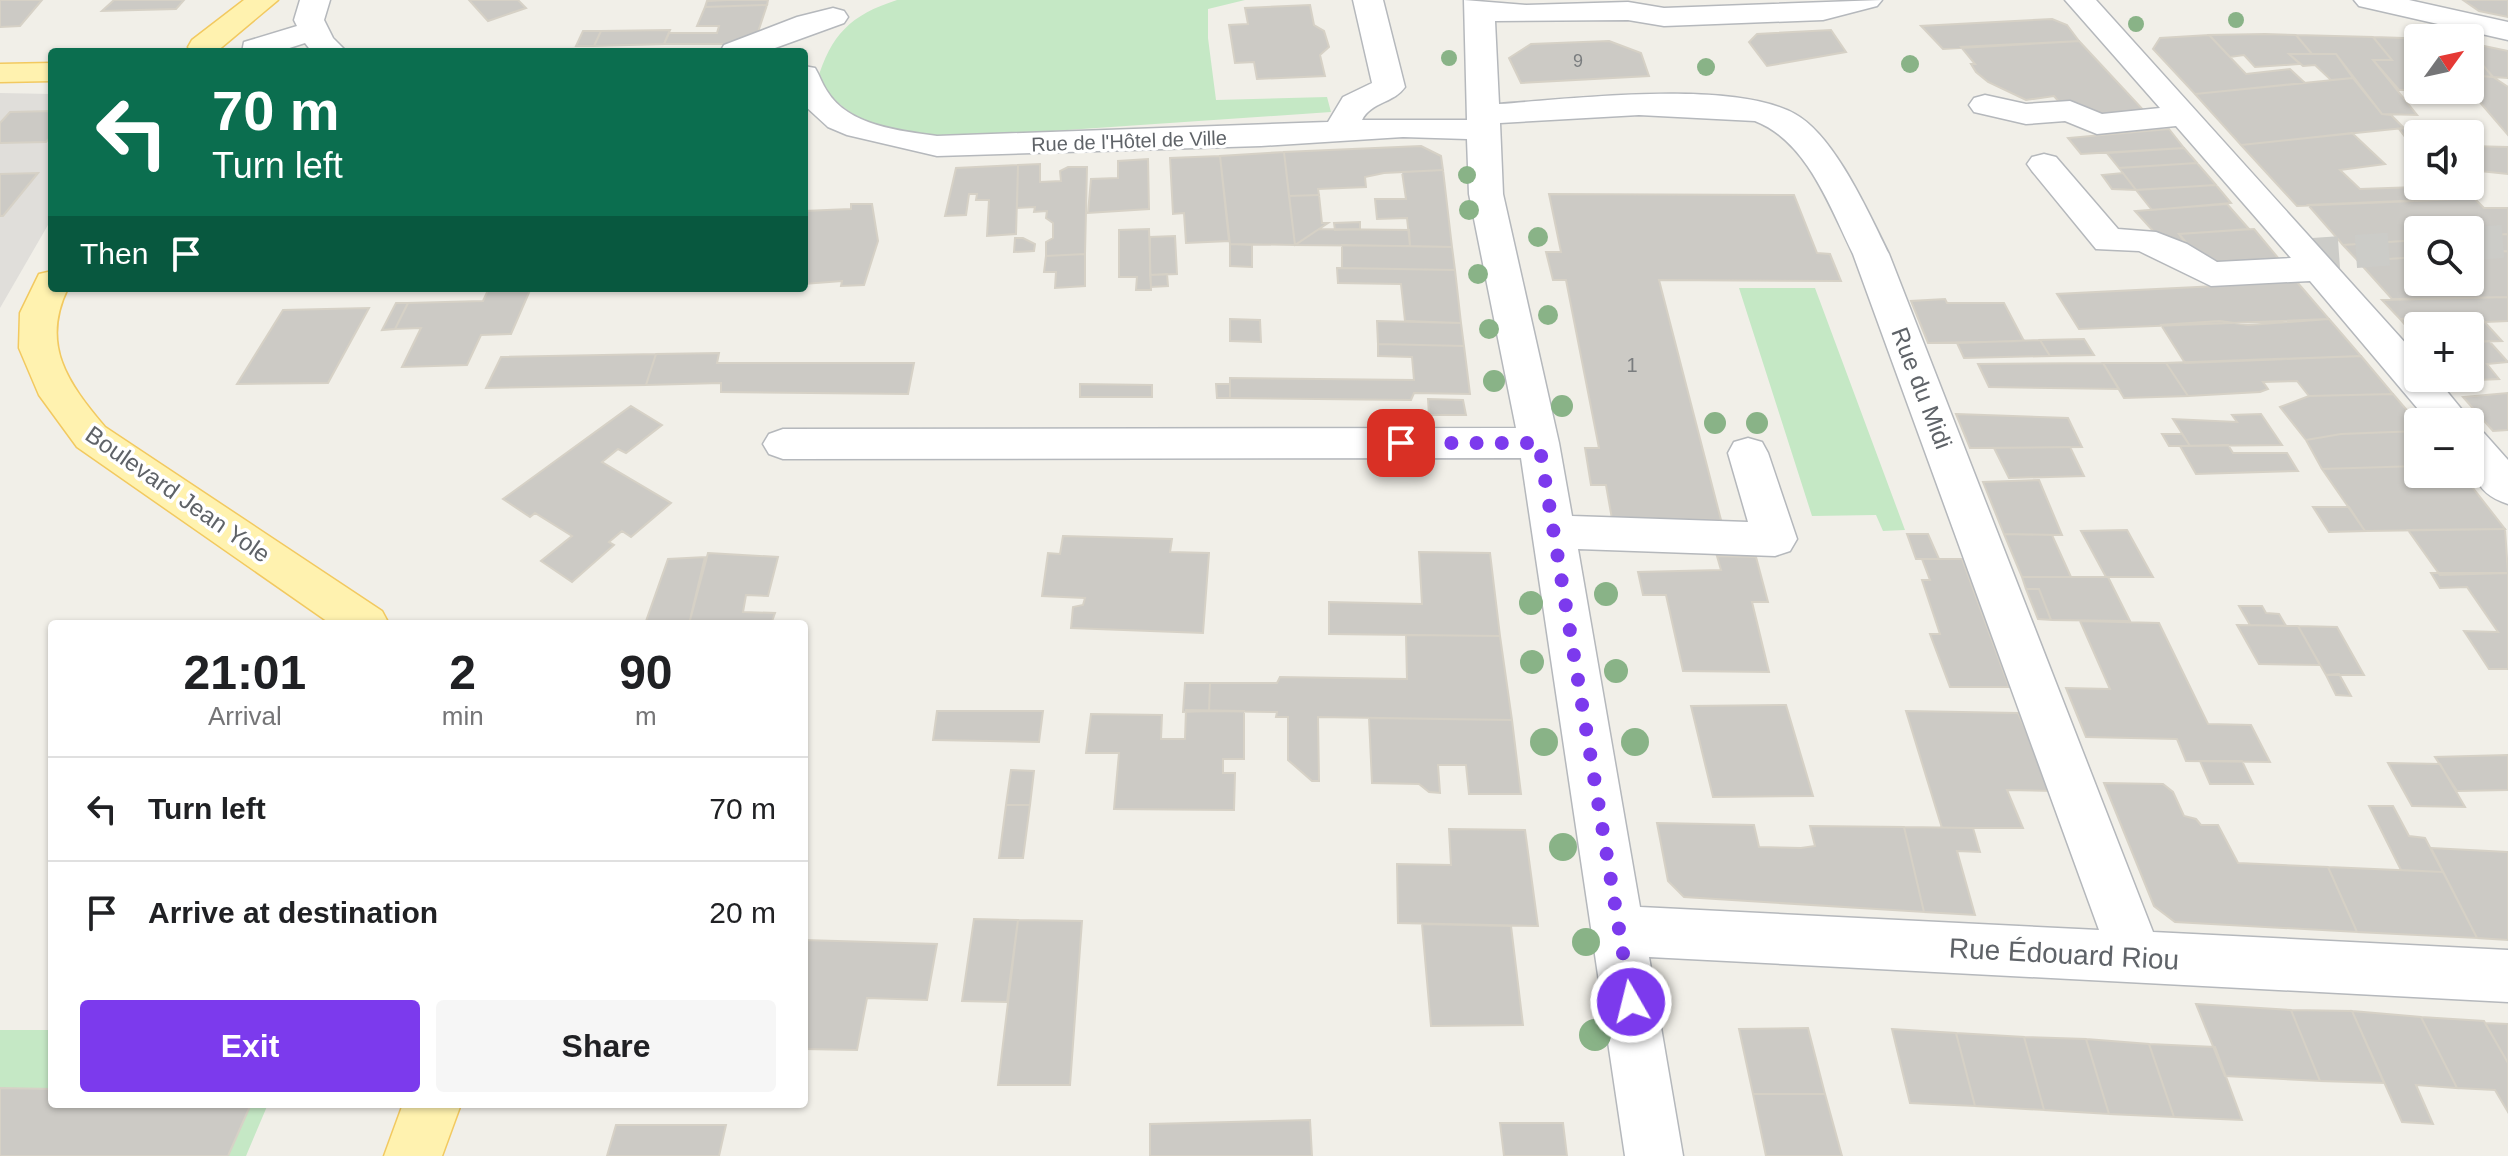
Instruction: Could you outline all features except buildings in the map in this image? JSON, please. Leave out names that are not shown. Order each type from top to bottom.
[{"type":"main road","points":[[253,48],[257,6]]},
{"type":"main road","points":[[197,48],[257,6]]},
{"type":"main road","points":[[0,73],[48,72]]},
{"type":"main road","name":"Boulevard Jean Yole","points":[[48,292],[39,313],[40,352],[56,397],[91,437],[360,620]]},
{"type":"main road","points":[[413,1156],[431,1108]]},
{"type":"street","points":[[1340,131],[1354,104],[1389,87],[1368,0]]},
{"type":"street","points":[[1654,1156],[1539,443],[1486,194],[1480,5],[1526,14],[1628,11],[1664,17],[1823,11],[1867,0]]},
{"type":"street","points":[[2080,0],[2440,408]]},
{"type":"street","points":[[2369,0],[2508,31]]},
{"type":"street","name":"Rue de l'Hôtel de Ville","points":[[748,48],[773,40],[810,20],[845,9],[809,55],[808,61]]},
{"type":"street","points":[[253,48],[320,27]]},
{"type":"street","name":"Rue de l'Hôtel de Ville","points":[[808,84],[826,110],[853,127],[893,140],[937,146],[1429,127],[1482,110]]},
{"type":"street","points":[[1985,105],[2026,114],[2070,111],[2097,124],[2184,116]]},
{"type":"street","name":"Rue du Midi","points":[[1482,110],[1730,106],[1770,113],[1791,127],[1804,143],[1840,193],[1871,254],[2136,957]]},
{"type":"street","points":[[2044,164],[2109,241],[2143,240],[2174,252],[2211,274],[2317,269]]},
{"type":"street","points":[[783,444],[1539,443]]},
{"type":"street","points":[[1554,532],[1775,539],[1748,453]]},
{"type":"street","points":[[2484,460],[2508,488]]},
{"type":"street","name":"Rue Édouard Riou","points":[[1620,931],[2508,976]]},
{"type":"shaded area","points":[[0,93],[48,94],[48,225],[0,308]]},
{"type":"green space","points":[[897,0],[1245,0],[1208,9],[1208,38],[1216,100],[1327,97],[1331,112],[948,138],[892,130],[846,109],[817,81],[829,51],[845,29],[867,13]]},
{"type":"green space","points":[[1739,288],[1815,288],[1905,530],[1883,531],[1876,515],[1812,516]]},
{"type":"green space","points":[[0,1030],[48,1030],[48,1108],[266,1108],[246,1156],[0,1156]]},
{"type":"tunnel","points":[[2484,243],[2508,241]]},
{"type":"tunnel","points":[[2306,255],[2404,248]]},
{"type":"route","points":[[1401,443],[1539,443],[1631,1002]]}]
